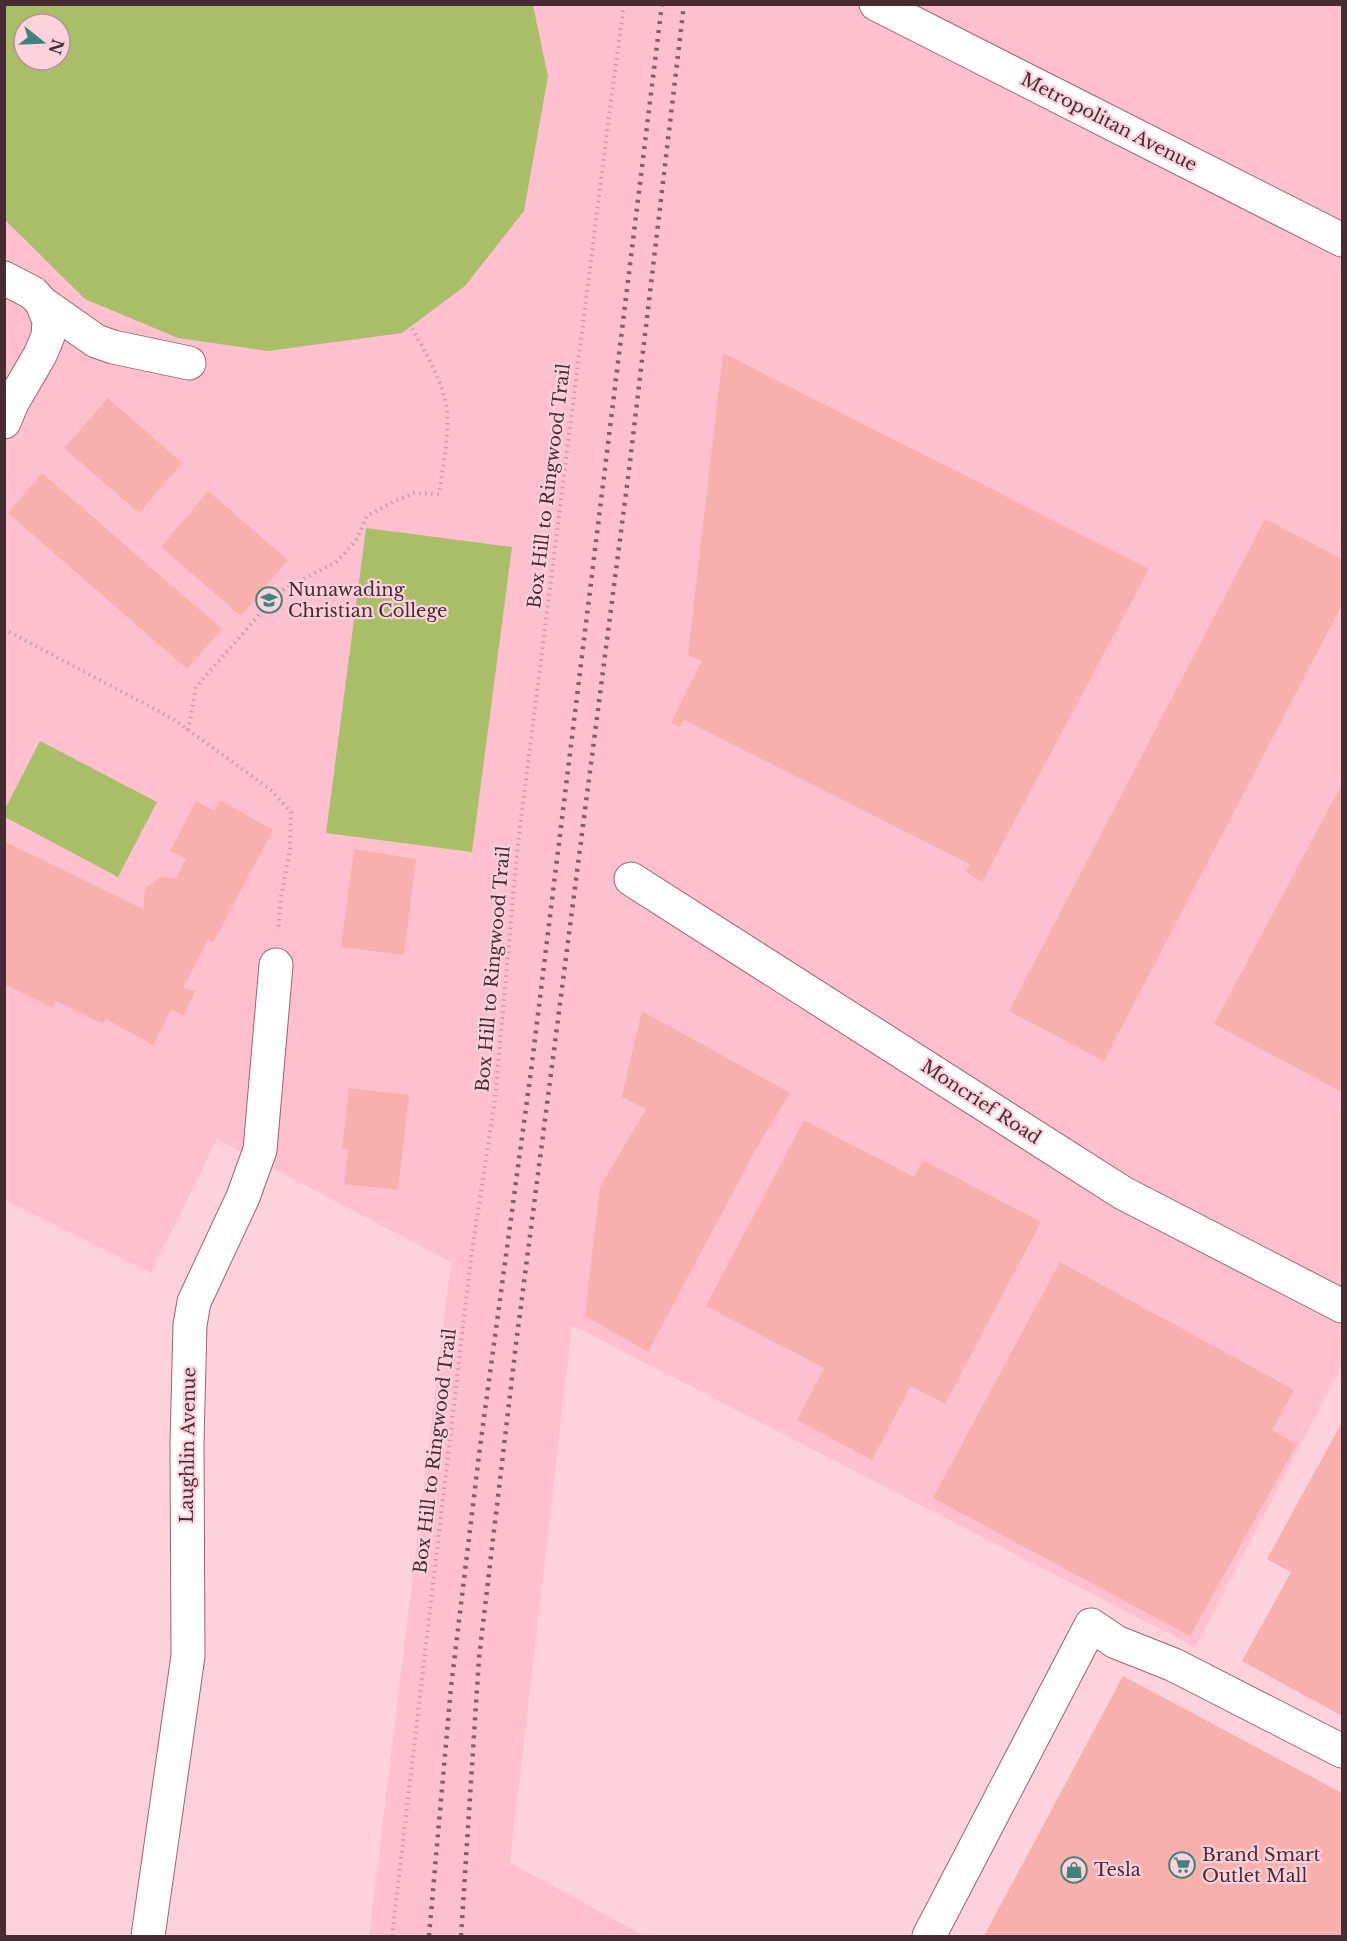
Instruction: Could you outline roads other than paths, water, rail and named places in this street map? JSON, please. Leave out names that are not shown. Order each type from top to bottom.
[{"type":"street","name":"Metropolitan Avenue","points":[[876,4],[1342,240]]},
{"type":"street","points":[[4,278],[33,293],[42,303],[96,341],[113,347],[189,363]]},
{"type":"street","points":[[4,422],[48,336],[49,321],[42,303]]},
{"type":"street","name":"Moncrief Road","points":[[631,879],[1123,1193],[1342,1306]]},
{"type":"street","name":"Laughlin Avenue","points":[[148,1936],[188,1656],[187,1442],[190,1325],[194,1302],[243,1197],[260,1150],[276,965]]},
{"type":"street","points":[[929,1936],[1091,1625],[1116,1642],[1174,1665],[1342,1751]]},
{"type":"railway","points":[[429,1936],[451,1687],[480,1447],[531,1071],[662,4]]},
{"type":"railway","points":[[461,1936],[479,1658],[516,1344],[630,462],[684,4]]},
{"type":"place","name":"Nunawading Christian College","points":[[269,600]]},
{"type":"place","name":"Brand Smart Outlet Mall","points":[[1182,1865]]},
{"type":"place","name":"Tesla","points":[[1074,1870]]}]
